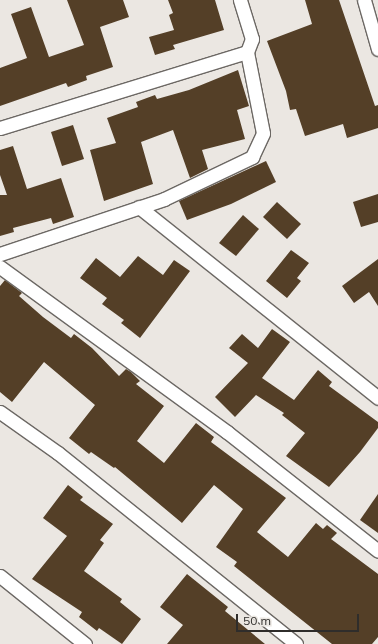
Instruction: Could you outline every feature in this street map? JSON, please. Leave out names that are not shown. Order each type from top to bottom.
[{"type":"street","points":[[0,254],[164,199],[252,157],[263,133],[247,52],[252,39],[240,0]]},
{"type":"street","points":[[364,0],[378,49]]},
{"type":"street","points":[[0,128],[247,52]]},
{"type":"street","points":[[139,208],[378,398]]},
{"type":"street","points":[[0,267],[227,432],[378,551]]},
{"type":"street","points":[[0,412],[58,453],[296,644]]},
{"type":"street","points":[[0,576],[85,644]]},
{"type":"building","points":[[67,0],[123,0],[129,17],[100,27],[113,67],[86,76],[87,80],[68,87],[66,83],[0,106],[0,68],[27,58],[11,14],[31,7],[49,57],[84,45]]},
{"type":"building","points":[[168,0],[215,0],[224,30],[173,45],[175,49],[155,55],[149,37],[174,30],[169,15],[173,13]]},
{"type":"building","points":[[305,0],[339,0],[375,106],[378,105],[378,128],[347,138],[343,124],[305,136],[296,109],[290,110],[286,91],[267,41],[312,24]]},
{"type":"building","points":[[238,70],[249,106],[237,110],[245,139],[202,150],[208,169],[190,178],[173,130],[141,142],[153,184],[104,201],[90,150],[116,143],[107,118],[138,107],[136,102],[155,95],[157,99],[189,90]]},
{"type":"building","points":[[73,125],[84,159],[62,166],[51,132]]},
{"type":"building","points":[[13,146],[27,189],[61,178],[74,217],[53,224],[51,218],[13,228],[14,232],[0,236],[0,195],[7,195],[0,175],[0,150]]},
{"type":"building","points":[[266,161],[276,182],[231,204],[187,220],[179,201]]},
{"type":"building","points":[[378,194],[378,222],[361,227],[353,202]]},
{"type":"building","points":[[277,202],[301,224],[287,239],[263,217]]},
{"type":"building","points":[[243,215],[259,229],[236,256],[219,243]]},
{"type":"building","points":[[291,250],[309,263],[297,278],[301,281],[287,298],[266,281]]},
{"type":"building","points":[[138,256],[163,275],[174,260],[190,271],[140,338],[121,323],[124,320],[102,304],[107,298],[80,278],[96,258],[120,277]]},
{"type":"building","points":[[378,259],[378,306],[369,292],[354,303],[342,286]]},
{"type":"building","points":[[5,280],[22,293],[19,296],[43,317],[71,338],[74,334],[92,348],[119,376],[126,369],[131,372],[140,381],[136,384],[164,406],[137,441],[164,463],[196,423],[214,437],[211,442],[286,498],[257,532],[288,557],[316,523],[323,529],[327,525],[337,533],[331,539],[378,574],[378,637],[372,644],[332,644],[234,566],[237,562],[216,547],[243,509],[214,485],[182,523],[115,467],[114,468],[91,452],[89,454],[69,438],[95,405],[44,362],[12,402],[0,392],[0,286]]},
{"type":"building","points":[[272,329],[290,342],[262,378],[294,400],[318,370],[332,382],[329,386],[378,422],[378,428],[360,452],[329,487],[286,456],[305,433],[282,415],[284,413],[256,395],[235,417],[215,397],[248,363],[229,348],[242,334],[258,348]]},
{"type":"building","points":[[68,485],[83,497],[80,500],[113,524],[100,540],[104,543],[84,571],[122,599],[120,602],[141,619],[122,644],[99,628],[97,631],[79,617],[82,612],[32,579],[67,536],[43,518]]},
{"type":"building","points":[[378,494],[378,533],[360,520]]},
{"type":"building","points":[[187,574],[228,607],[225,611],[265,644],[167,644],[183,625],[160,607]]}]
